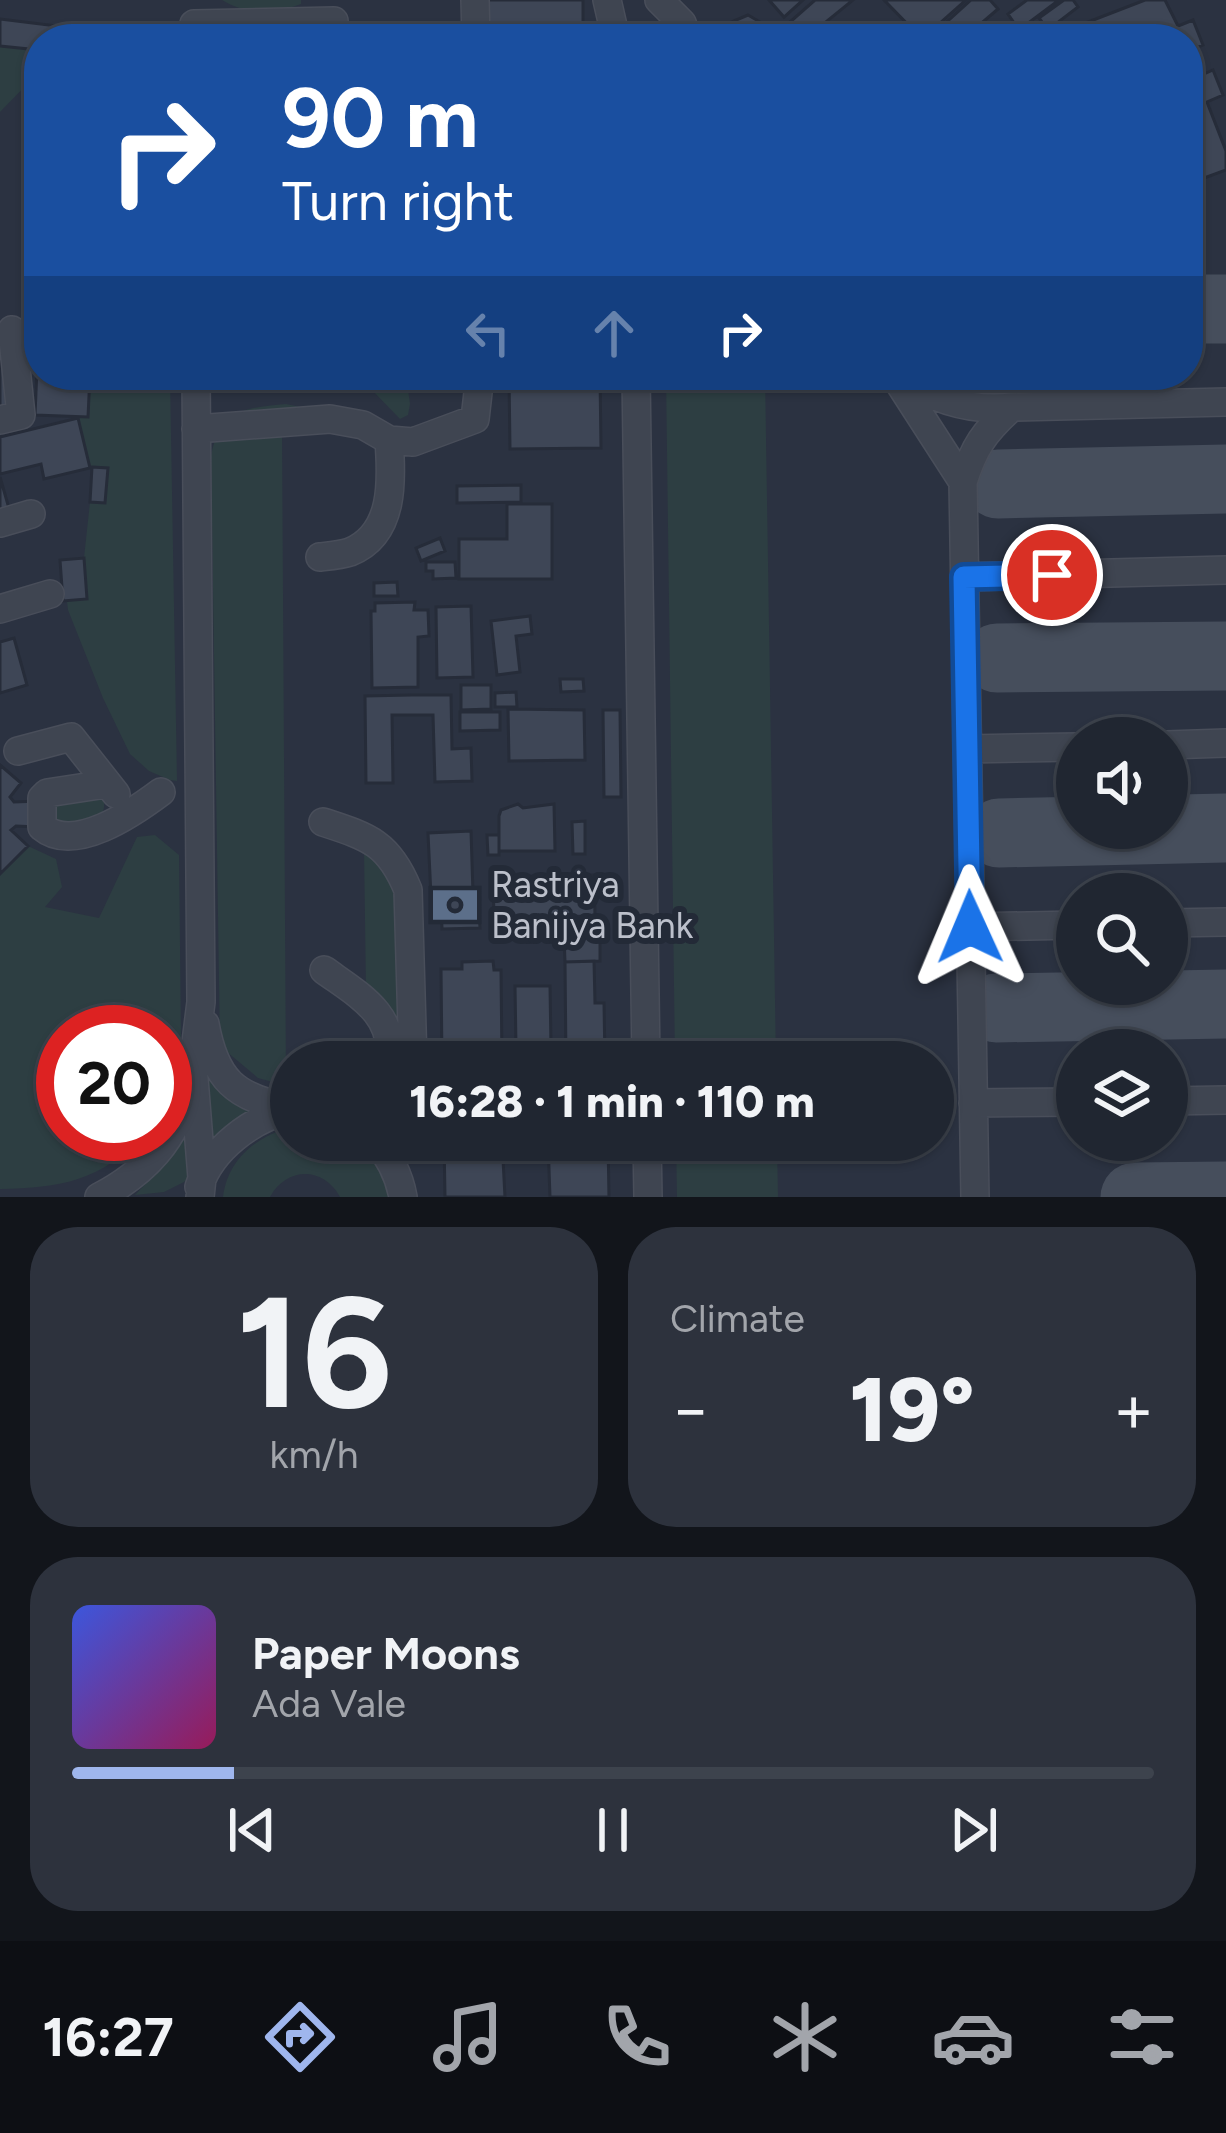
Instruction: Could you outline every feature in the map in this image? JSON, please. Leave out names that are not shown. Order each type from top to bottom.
[{"type":"street","points":[[659,0],[682,24]]},
{"type":"street","points":[[193,21],[334,22]]},
{"type":"street","points":[[0,420],[22,415],[17,328]]},
{"type":"street","points":[[196,390],[201,1002],[194,1066],[199,1191]]},
{"type":"street","points":[[196,429],[330,419],[363,425],[389,440],[413,442],[475,418],[478,390]]},
{"type":"street","points":[[636,390],[646,1041]]},
{"type":"street","points":[[905,390],[963,482]]},
{"type":"street","points":[[919,390],[990,410],[1226,402]]},
{"type":"street","points":[[975,1197],[963,482],[973,451],[989,427],[1012,407]]},
{"type":"street","points":[[320,557],[351,552],[386,517],[392,488],[389,440]]},
{"type":"street","points":[[0,523],[31,514]]},
{"type":"street","points":[[964,577],[1226,570]]},
{"type":"street","points":[[0,609],[50,594]]},
{"type":"street","points":[[18,751],[71,737],[120,798],[151,799],[84,834],[62,837],[48,833],[42,827],[42,798],[47,793],[106,784]]},
{"type":"street","points":[[1188,744],[1226,743]]},
{"type":"street","points":[[967,749],[1056,747]]},
{"type":"street","points":[[323,822],[367,836],[384,848],[408,890],[412,1041]]},
{"type":"street","points":[[1188,923],[1226,922]]},
{"type":"street","points":[[970,927],[1056,925]]},
{"type":"street","points":[[324,970],[367,1001],[382,1018],[389,1041]]},
{"type":"street","points":[[201,1002],[209,1049],[225,1079],[249,1097],[270,1103]]},
{"type":"street","points":[[99,1197],[128,1180],[161,1150],[180,1116],[194,1066]]},
{"type":"street","points":[[1188,1100],[1226,1100]]},
{"type":"street","points":[[973,1103],[1056,1102]]},
{"type":"street","points":[[199,1191],[230,1143],[270,1116]]},
{"type":"street","points":[[390,1161],[403,1197]]},
{"type":"street","points":[[403,1197],[404,1161]]},
{"type":"street","points":[[647,1161],[648,1197]]},
{"type":"shaded area","points":[[222,0],[301,0],[301,4],[261,11]]},
{"type":"shaded area","points":[[0,46],[24,48],[24,87],[0,112]]},
{"type":"shaded area","points":[[89,390],[170,390],[177,781],[149,771],[130,754],[68,610],[67,601],[87,599],[84,558],[90,502],[104,503],[78,416],[88,416]]},
{"type":"shaded area","points":[[372,390],[408,390],[408,415],[400,419]]},
{"type":"shaded area","points":[[666,390],[765,390],[776,1041],[675,1041]]},
{"type":"shaded area","points":[[286,404],[310,409],[282,430],[286,1041],[270,1041],[270,1081],[258,1078],[220,1046],[211,456],[228,420],[258,407]]},
{"type":"shaded area","points":[[50,796],[103,797],[104,806],[97,819],[57,829]]},
{"type":"shaded area","points":[[155,835],[179,855],[181,1005],[36,1005],[36,1161],[113,1161],[61,1184],[0,1189],[0,874],[28,846],[56,859],[62,887],[45,907],[99,918],[137,837]]},
{"type":"shaded area","points":[[364,849],[394,884],[401,1030],[366,990]]},
{"type":"shaded area","points":[[207,1074],[251,1111],[209,1152]]},
{"type":"shaded area","points":[[270,1135],[270,1161],[376,1161],[389,1197],[340,1197],[325,1180],[305,1174],[286,1180],[270,1197],[223,1197],[237,1161]]},
{"type":"shaded area","points":[[167,1161],[188,1161],[188,1180],[164,1192],[135,1195]]},
{"type":"shaded area","points":[[676,1161],[777,1161],[778,1197],[677,1197]]},
{"type":"building","points":[[487,0],[583,0],[583,24],[487,24]]},
{"type":"building","points":[[769,0],[803,0],[784,17]]},
{"type":"building","points":[[815,0],[853,0],[823,24],[790,22]]},
{"type":"building","points":[[884,0],[966,0],[939,24],[907,24]]},
{"type":"building","points":[[971,0],[990,0],[998,9],[980,24],[945,24]]},
{"type":"building","points":[[1027,0],[1059,0],[1027,24],[1015,24],[1008,14]]},
{"type":"building","points":[[1064,0],[1073,0],[1078,7],[1056,24],[1044,24],[1039,18]]},
{"type":"building","points":[[1145,0],[1165,0],[1177,24],[1083,24]]},
{"type":"building","points":[[748,15],[763,24],[728,24]]},
{"type":"building","points":[[0,19],[41,24],[24,24],[24,48],[0,46]]},
{"type":"building","points":[[1213,70],[1223,95],[1207,102],[1226,151],[1226,170],[1203,178],[1203,74]]},
{"type":"building","points":[[0,360],[13,404],[0,408]]},
{"type":"building","points":[[36,390],[89,390],[88,417],[35,415]]},
{"type":"building","points":[[509,390],[600,390],[601,448],[510,449]]},
{"type":"building","points":[[78,418],[90,468],[44,479],[41,464],[0,474],[0,437]]},
{"type":"building","points":[[92,467],[108,468],[105,503],[90,502]]},
{"type":"building","points":[[0,477],[10,512],[0,515]]},
{"type":"building","points":[[521,485],[521,502],[457,503],[457,486]]},
{"type":"building","points":[[507,504],[552,504],[552,579],[459,579],[459,539],[507,539]]},
{"type":"building","points":[[440,538],[445,551],[421,561],[416,548]]},
{"type":"building","points":[[84,558],[87,599],[63,601],[60,560]]},
{"type":"building","points":[[426,562],[455,562],[456,578],[433,579]]},
{"type":"building","points":[[397,582],[398,596],[374,596],[374,583]]},
{"type":"building","points":[[415,602],[414,610],[428,610],[429,636],[418,637],[418,687],[372,688],[371,611],[375,603]]},
{"type":"building","points":[[471,606],[473,677],[437,678],[436,607]]},
{"type":"building","points":[[530,616],[532,634],[516,636],[520,672],[497,675],[491,621]]},
{"type":"building","points":[[14,638],[27,685],[0,693],[0,642]]},
{"type":"building","points":[[560,679],[583,679],[584,691],[561,692]]},
{"type":"building","points":[[461,685],[491,685],[491,709],[461,710]]},
{"type":"building","points":[[516,692],[517,707],[495,707],[495,693]]},
{"type":"building","points":[[451,695],[452,749],[471,748],[472,781],[435,782],[433,715],[392,715],[393,783],[366,783],[365,696]]},
{"type":"building","points":[[508,709],[584,710],[585,760],[509,761]]},
{"type":"building","points":[[603,710],[620,710],[621,797],[604,797]]},
{"type":"building","points":[[460,712],[500,712],[500,730],[460,731]]},
{"type":"building","points":[[0,765],[21,783],[10,797],[14,802],[40,801],[38,827],[11,830],[28,846],[0,874]]},
{"type":"building","points":[[518,804],[523,808],[554,804],[555,851],[499,851],[501,810]]},
{"type":"building","points":[[585,821],[585,854],[573,854],[572,822]]},
{"type":"building","points":[[471,831],[473,894],[431,896],[428,833]]},
{"type":"building","points":[[487,835],[499,835],[499,855],[488,855]]},
{"type":"building","points":[[594,875],[595,916],[494,918],[493,877]]},
{"type":"building","points":[[478,896],[480,928],[442,929],[441,898]]},
{"type":"building","points":[[600,935],[600,961],[565,962],[564,936]]},
{"type":"building","points":[[493,961],[494,970],[501,970],[502,1041],[442,1041],[441,969],[462,969],[462,962]]},
{"type":"building","points":[[594,961],[595,1003],[604,1003],[605,1041],[566,1041],[565,962]]},
{"type":"building","points":[[515,986],[550,986],[551,1041],[516,1041]]},
{"type":"building","points":[[444,1161],[503,1161],[505,1197],[445,1197]]},
{"type":"building","points":[[549,1161],[608,1161],[609,1197],[550,1197]]},
{"type":"taxiway","points":[[1203,309],[1226,309]]},
{"type":"taxiway","points":[[998,484],[1226,479]]},
{"type":"taxiway","points":[[997,658],[1226,656]]},
{"type":"taxiway","points":[[999,833],[1226,828]]},
{"type":"taxiway","points":[[996,1008],[1226,1004]]},
{"type":"taxiway","points":[[1135,1197],[1226,1196]]},
{"type":"place","name":"Rastriya Banijya Bank","points":[[455,905]]},
{"type":"route","points":[[970,927],[964,577],[1052,575]]}]
